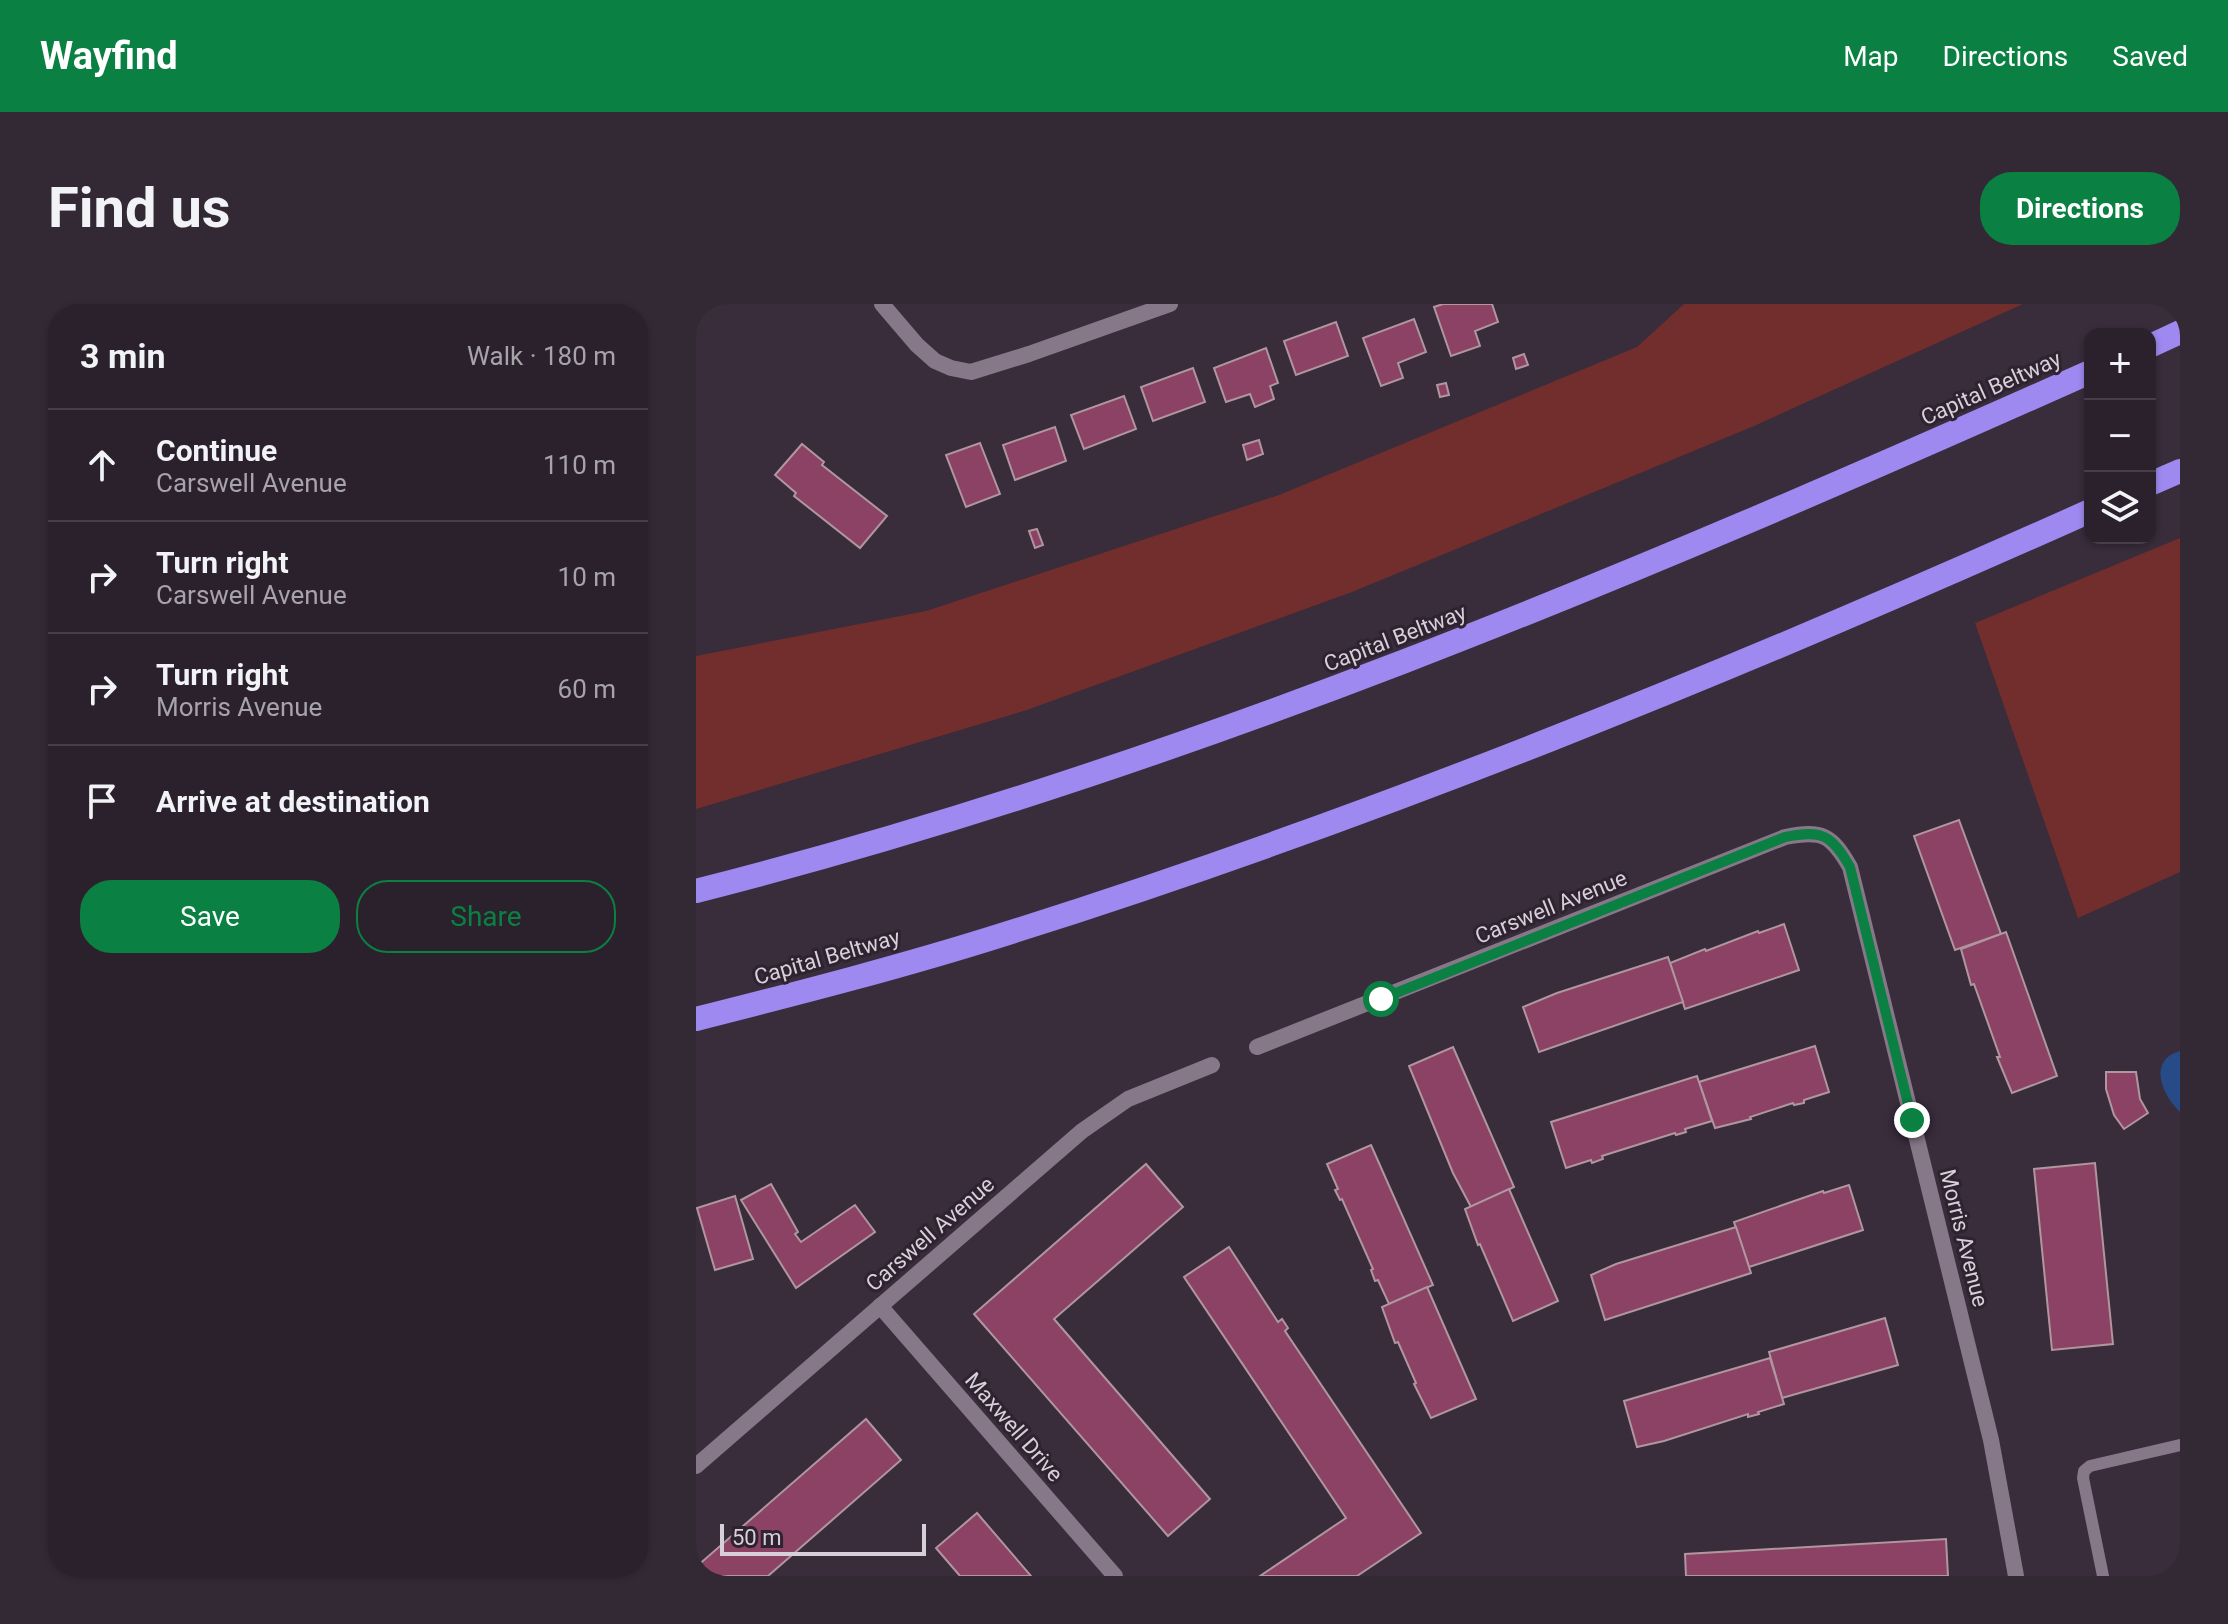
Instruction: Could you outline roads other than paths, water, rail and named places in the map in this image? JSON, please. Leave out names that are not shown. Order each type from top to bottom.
[{"type":"highway","points":[[2156,343],[2180,332]]},
{"type":"highway","name":"Capital Beltway","points":[[696,891],[968,814],[1150,755],[1328,692],[1719,535],[2084,375]]},
{"type":"highway","points":[[2156,481],[2180,471]]},
{"type":"highway","name":"Capital Beltway","points":[[696,1019],[1002,935],[1368,811],[1728,668],[2084,514]]},
{"type":"street","points":[[882,304],[935,361],[971,372],[1170,304]]},
{"type":"street","name":"Carswell Avenue","points":[[1257,1047],[1785,837],[1810,832],[1825,836],[1837,845],[1850,867]]},
{"type":"street","name":"Morris Avenue","points":[[1850,867],[1991,1440],[2016,1576]]},
{"type":"street","name":"Carswell Avenue","points":[[696,1466],[1082,1131],[1114,1107],[1212,1065]]},
{"type":"street","name":"Maxwell Drive","points":[[880,1306],[1115,1576]]},
{"type":"lane","points":[[2103,1576],[2084,1471],[2090,1466],[2180,1445]]},
{"type":"water","points":[[2180,1051],[2180,1112],[2163,1088],[2161,1070],[2170,1056]]}]
